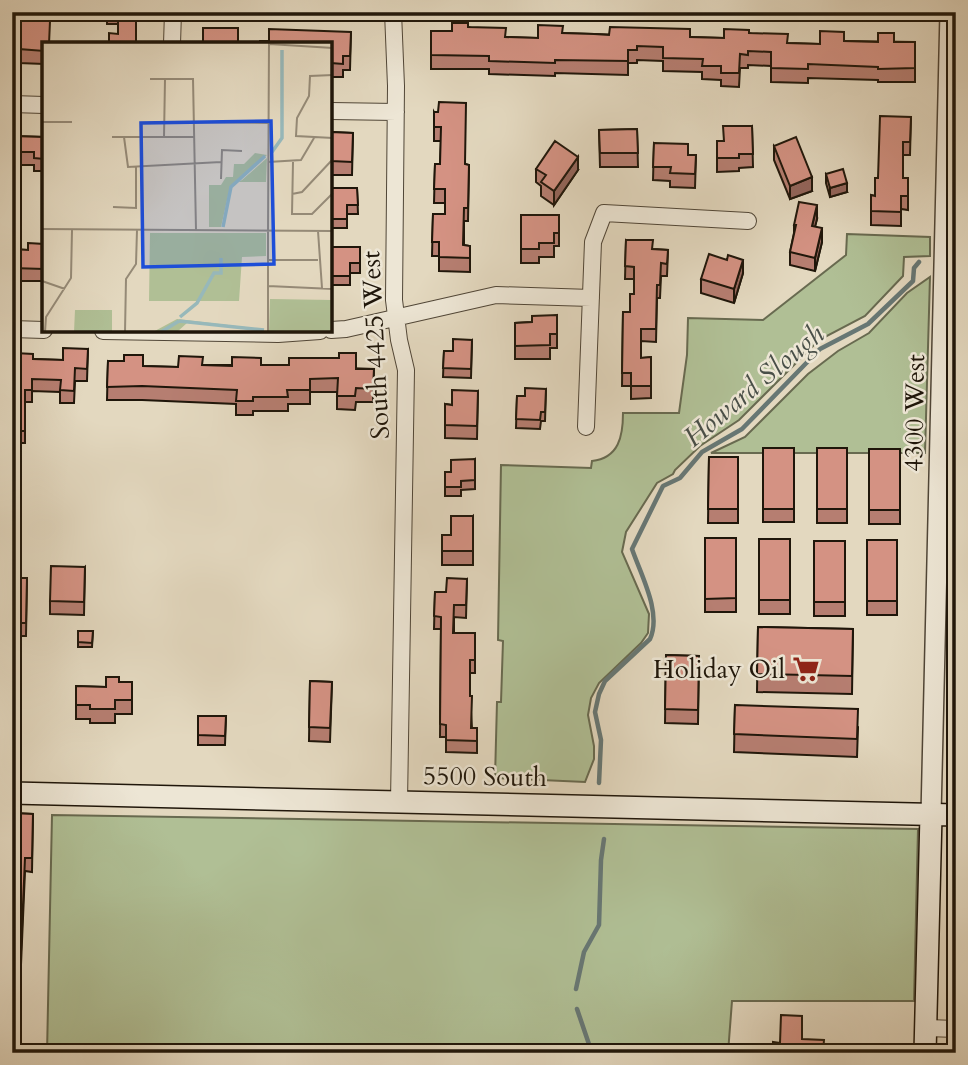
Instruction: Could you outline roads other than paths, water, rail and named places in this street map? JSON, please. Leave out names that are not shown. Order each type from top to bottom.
[{"type":"main road","name":"5500 South","points":[[12,793],[956,815]]},
{"type":"main road","points":[[925,1053],[931,815]]},
{"type":"street","points":[[172,42],[173,12]]},
{"type":"street","name":"South 4425 West","points":[[393,12],[396,112],[394,300],[406,370],[399,802]]},
{"type":"street","points":[[901,12],[950,13]]},
{"type":"street","name":"4300 West","points":[[931,815],[949,303],[950,13]]},
{"type":"street","points":[[12,104],[42,105]]},
{"type":"street","points":[[332,111],[396,112]]},
{"type":"street","points":[[586,426],[593,242],[604,213],[748,221]]},
{"type":"street","points":[[332,330],[496,295],[591,298]]},
{"type":"street","points":[[12,329],[42,330]]},
{"type":"street","points":[[161,332],[306,332]]},
{"type":"street","points":[[927,1028],[956,1029]]},
{"type":"waterway","name":"Howard Slough","points":[[599,783],[601,740],[595,712],[599,694],[605,681],[650,639],[653,629],[654,618],[649,594],[632,549],[663,486],[680,478],[702,452],[742,429],[820,349],[868,324],[913,281],[914,268],[919,262]]},
{"type":"waterway","name":"Howard Slough","points":[[576,989],[584,952],[599,925],[604,839]]},
{"type":"waterway","name":"Howard Slough","points":[[577,1009],[592,1053]]},
{"type":"place","name":"Holiday Oil","points":[[806,669]]}]
